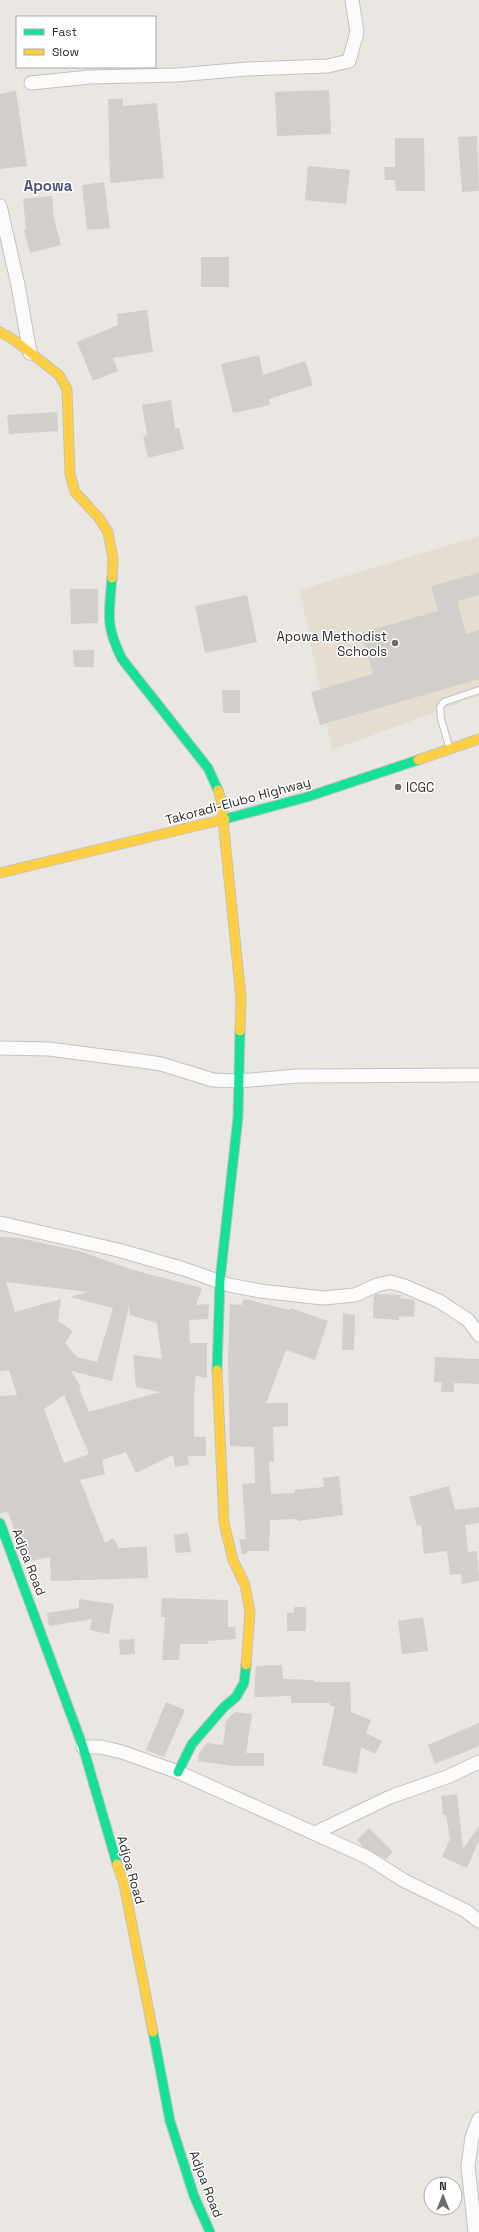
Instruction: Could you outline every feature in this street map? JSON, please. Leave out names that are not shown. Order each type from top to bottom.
[{"type":"main road","points":[[0,332],[59,375],[67,389],[70,474],[75,492],[99,518],[108,532],[113,559],[108,621],[112,639],[122,659],[142,681],[208,768],[215,782],[221,800],[241,998],[238,1117],[220,1280],[217,1356],[222,1501],[224,1523],[233,1560],[245,1585],[250,1612],[244,1682],[236,1697],[224,1707],[192,1744],[178,1772]]},
{"type":"main road","name":"Takoradi-Elubo Highway","points":[[0,873],[222,820],[314,795],[479,739]]},
{"type":"main road","name":"Adjoa Road","points":[[0,1523],[83,1747],[103,1820],[124,1884],[170,2122],[194,2196],[210,2232]]},
{"type":"street","points":[[31,83],[90,78],[177,75],[247,69],[328,66],[349,61],[357,32],[352,0]]},
{"type":"street","points":[[0,206],[30,353]]},
{"type":"street","points":[[0,1048],[49,1049],[161,1064],[212,1080],[239,1081],[296,1076],[479,1075]]},
{"type":"street","points":[[0,1223],[118,1250],[220,1280],[240,1288],[323,1298],[355,1295],[377,1285],[390,1282],[439,1300],[468,1320],[479,1335]]},
{"type":"street","points":[[83,1747],[101,1747],[122,1752],[178,1772],[367,1857],[403,1880],[466,1911],[479,1921]]},
{"type":"street","points":[[315,1833],[390,1797],[447,1777],[479,1762]]},
{"type":"street","points":[[475,2232],[468,2166],[472,2137],[479,2119]]},
{"type":"lane","points":[[450,749],[441,719],[440,707],[444,702],[479,690]]},
{"type":"shaded area","name":"Apowa Methodist Schools","points":[[479,536],[479,696],[332,750],[300,590]]},
{"type":"building","points":[[329,90],[331,134],[277,136],[275,92]]},
{"type":"building","points":[[16,91],[27,166],[0,169],[0,94]]},
{"type":"building","points":[[108,99],[123,99],[123,106],[157,103],[164,178],[110,183]]},
{"type":"building","points":[[477,136],[479,191],[462,192],[458,137]]},
{"type":"building","points":[[395,138],[424,138],[425,191],[396,191],[395,180],[385,180],[384,167],[395,167]]},
{"type":"building","points":[[308,166],[350,170],[346,204],[305,200]]},
{"type":"building","points":[[104,182],[110,228],[87,230],[82,185]]},
{"type":"building","points":[[52,196],[54,219],[61,245],[30,253],[24,230],[26,229],[23,199]]},
{"type":"building","points":[[201,257],[229,257],[229,287],[201,287]]},
{"type":"building","points":[[147,310],[153,352],[113,358],[118,371],[93,381],[77,342],[118,325],[117,314]]},
{"type":"building","points":[[259,355],[263,375],[305,361],[313,385],[269,399],[270,405],[233,413],[221,364]]},
{"type":"building","points":[[171,400],[175,428],[179,428],[184,449],[148,458],[143,436],[147,435],[142,405]]},
{"type":"building","points":[[57,412],[58,431],[9,434],[7,415]]},
{"type":"building","points":[[479,573],[479,595],[457,601],[466,634],[479,630],[479,679],[320,725],[311,692],[373,674],[361,633],[438,611],[431,586]]},
{"type":"building","points":[[70,589],[98,589],[98,623],[71,624]]},
{"type":"building","points":[[247,595],[257,642],[205,653],[195,606]]},
{"type":"building","points":[[73,650],[94,650],[94,667],[74,667]]},
{"type":"building","points":[[222,690],[240,690],[240,713],[223,713]]},
{"type":"building","points":[[0,1237],[19,1238],[79,1251],[133,1270],[202,1288],[196,1305],[209,1304],[208,1319],[189,1320],[190,1343],[207,1343],[207,1378],[196,1376],[194,1393],[194,1437],[206,1437],[206,1456],[188,1456],[189,1465],[175,1467],[173,1455],[136,1473],[126,1452],[102,1460],[105,1474],[80,1480],[105,1543],[113,1538],[119,1548],[147,1547],[148,1578],[51,1581],[50,1557],[26,1562],[8,1512],[0,1513],[0,1396],[17,1395],[9,1370],[0,1371]],"holes":[[[6,1282],[88,1292],[70,1297],[113,1308],[97,1362],[77,1357],[65,1343],[73,1331],[58,1321],[61,1299],[15,1312]],[[129,1306],[130,1315],[157,1323],[162,1359],[133,1355],[136,1387],[160,1392],[89,1412],[79,1388],[81,1387],[71,1371],[112,1381]],[[64,1395],[89,1454],[64,1463],[44,1409]]]},
{"type":"building","points":[[374,1295],[401,1295],[400,1298],[415,1300],[414,1317],[399,1316],[399,1320],[373,1318]]},
{"type":"building","points":[[244,1299],[290,1310],[291,1308],[328,1321],[315,1360],[286,1350],[266,1403],[288,1403],[288,1426],[273,1427],[274,1462],[269,1462],[271,1494],[295,1493],[294,1490],[324,1487],[323,1478],[339,1476],[343,1515],[298,1521],[297,1519],[270,1520],[269,1551],[247,1551],[247,1554],[242,1554],[239,1539],[246,1539],[242,1484],[255,1483],[254,1447],[230,1446],[228,1356],[230,1304],[242,1305]]},
{"type":"building","points":[[343,1313],[355,1315],[354,1350],[342,1350]]},
{"type":"building","points":[[435,1357],[479,1359],[479,1384],[454,1383],[454,1392],[441,1392],[442,1383],[434,1382]]},
{"type":"building","points":[[449,1486],[455,1510],[479,1507],[479,1523],[465,1525],[468,1552],[477,1551],[479,1581],[462,1584],[461,1574],[450,1575],[447,1551],[424,1554],[421,1525],[417,1526],[409,1497]]},
{"type":"building","points":[[188,1533],[191,1552],[176,1553],[174,1535]]},
{"type":"building","points":[[162,1598],[228,1600],[228,1627],[235,1627],[236,1639],[208,1641],[208,1644],[180,1644],[179,1660],[162,1660],[165,1617],[161,1617]]},
{"type":"building","points":[[79,1599],[114,1604],[109,1634],[90,1630],[92,1619],[49,1626],[47,1613],[79,1608]]},
{"type":"building","points":[[294,1607],[306,1607],[306,1631],[287,1631],[287,1613],[294,1613]]},
{"type":"building","points":[[423,1617],[428,1651],[402,1654],[398,1621]]},
{"type":"building","points":[[134,1639],[135,1654],[120,1655],[119,1640]]},
{"type":"building","points":[[282,1665],[283,1679],[314,1680],[314,1682],[350,1682],[351,1712],[371,1720],[366,1733],[382,1741],[375,1754],[361,1747],[357,1774],[322,1765],[335,1706],[330,1706],[330,1703],[291,1703],[291,1696],[254,1697],[256,1666]]},
{"type":"building","points":[[166,1702],[185,1710],[164,1757],[146,1750]]},
{"type":"building","points":[[235,1712],[252,1714],[246,1753],[264,1753],[264,1766],[233,1766],[198,1761],[199,1753],[207,1743],[223,1745],[226,1721]]},
{"type":"building","points":[[479,1723],[479,1746],[435,1764],[428,1745]]},
{"type":"building","points":[[457,1794],[463,1849],[479,1826],[479,1840],[467,1868],[442,1857],[450,1839],[446,1815],[443,1815],[441,1796]]},
{"type":"building","points":[[369,1828],[393,1852],[386,1859],[363,1847],[357,1840]]},
{"type":"traffic: fast","points":[[112,578],[109,610],[111,628],[122,659],[208,768],[218,790]]},
{"type":"traffic: fast","points":[[225,819],[307,797],[418,760]]},
{"type":"traffic: fast","points":[[217,1370],[220,1280],[238,1117],[240,1031]]},
{"type":"traffic: fast","points":[[0,1523],[83,1747],[117,1864]]},
{"type":"traffic: fast","points":[[178,1772],[192,1744],[224,1707],[236,1697],[244,1683],[246,1665]]},
{"type":"traffic: fast","points":[[153,2032],[170,2121],[194,2196],[210,2232]]},
{"type":"traffic: slow","points":[[0,332],[14,340],[59,375],[67,389],[70,474],[75,492],[99,518],[108,532],[113,559],[112,578]]},
{"type":"traffic: slow","points":[[418,760],[479,739]]},
{"type":"traffic: slow","points":[[218,790],[221,800],[241,998],[240,1031]]},
{"type":"traffic: slow","points":[[0,873],[225,819]]},
{"type":"traffic: slow","points":[[217,1370],[224,1523],[233,1560],[245,1585],[250,1612],[246,1665]]},
{"type":"traffic: slow","points":[[117,1864],[124,1884],[153,2032]]},
{"type":"place","name":"Apowa Methodist Schools","points":[[395,643]]},
{"type":"place","name":"ICGC","points":[[398,787]]},
{"type":"district","name":"Apowa","points":[[48,185]]}]
